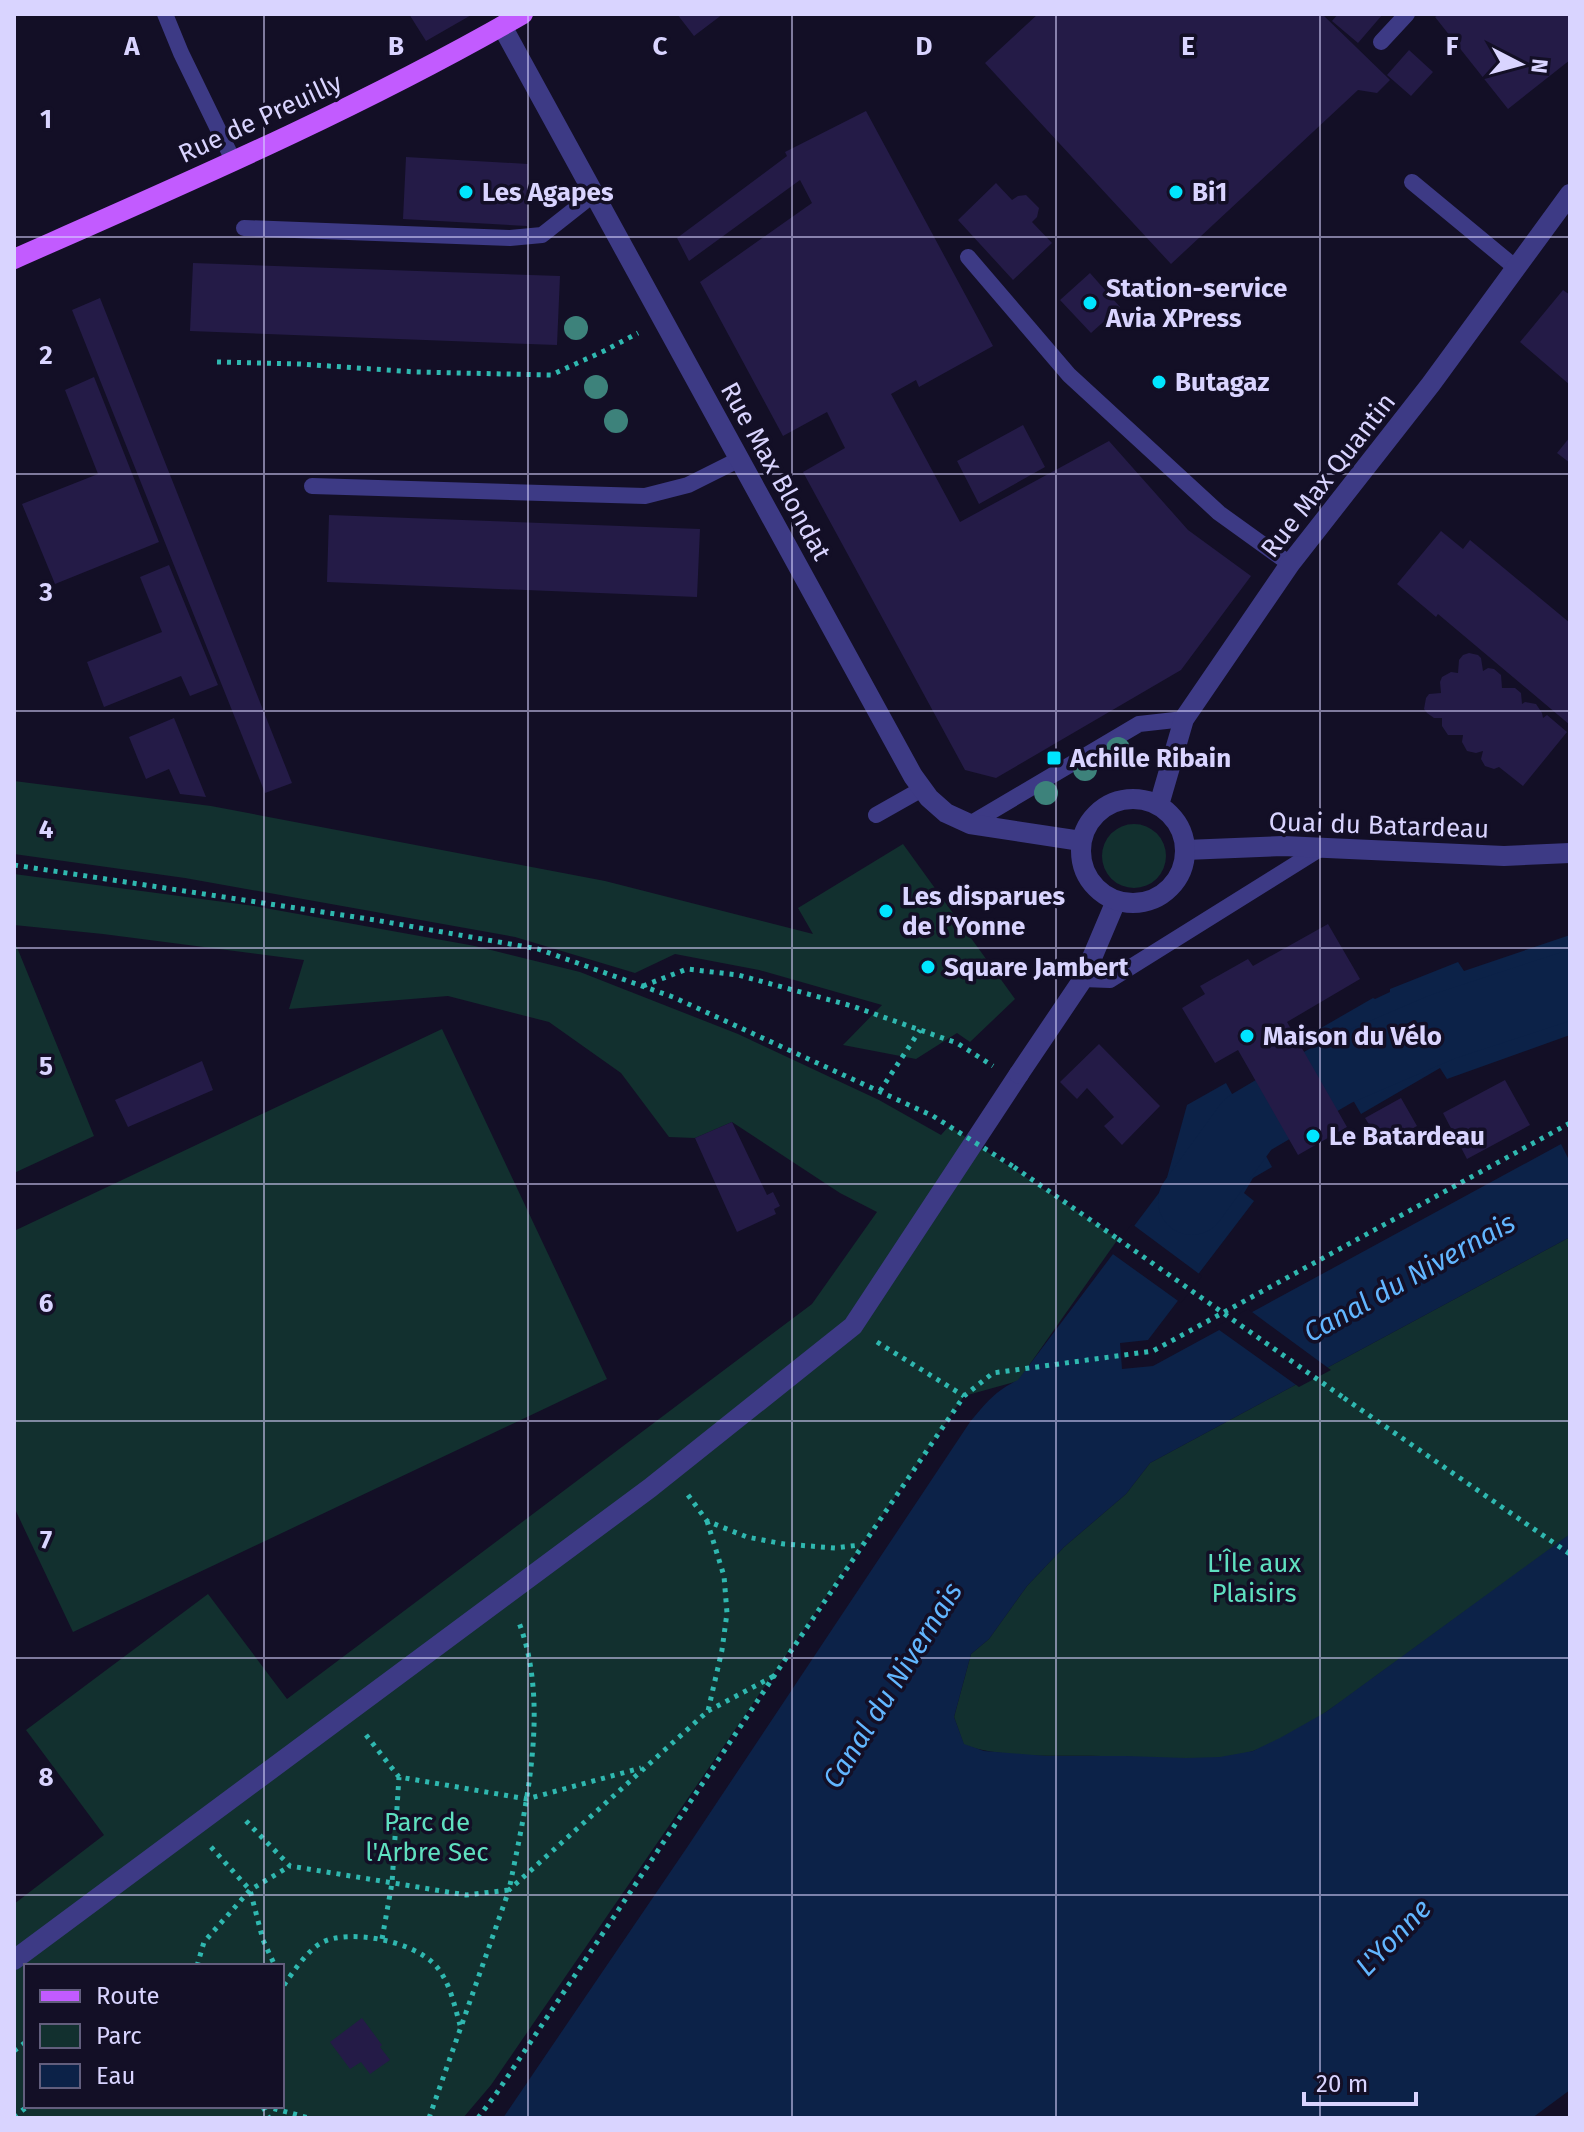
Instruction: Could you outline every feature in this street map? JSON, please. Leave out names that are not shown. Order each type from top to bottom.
[{"type":"main road","name":"Rue de Preuilly","points":[[14,259],[334,112],[523,14]]},
{"type":"street","name":"Rue Max Blondat","points":[[502,26],[922,789],[949,815],[970,824],[1081,841]]},
{"type":"street","name":"Rue Max Quantin","points":[[1159,805],[1184,719],[1290,564],[1431,384],[1570,194]]},
{"type":"street","points":[[1143,799],[1159,805],[1173,817],[1182,832],[1185,850],[1183,867],[1176,881],[1164,893],[1149,901],[1116,901],[1102,894],[1084,871],[1081,841],[1087,825],[1097,812],[1111,803],[1143,799]]},
{"type":"street","name":"Quai du Batardeau","points":[[1185,850],[1324,846],[1504,856],[1570,853]]},
{"type":"street","points":[[14,1960],[671,1471],[853,1326],[1083,979],[1116,901]]},
{"type":"lane","points":[[165,14],[233,160]]},
{"type":"lane","points":[[1381,42],[1407,14]]},
{"type":"lane","points":[[1412,182],[1516,268]]},
{"type":"lane","points":[[244,228],[510,238],[542,235],[594,194]]},
{"type":"lane","points":[[968,257],[1069,375],[1219,513],[1290,564]]},
{"type":"lane","points":[[312,486],[645,496],[688,485],[740,459]]},
{"type":"lane","points":[[970,824],[1139,724],[1184,719]]},
{"type":"lane","points":[[876,815],[922,789]]},
{"type":"lane","points":[[1083,979],[1110,980],[1324,846]]},
{"type":"path","points":[[217,362],[551,375],[663,319]]},
{"type":"path","points":[[14,865],[375,920],[538,949],[673,997],[933,1116],[1014,1167],[1570,1554]]},
{"type":"path","points":[[642,986],[687,969],[738,975],[852,1006],[957,1043],[1017,1078]]},
{"type":"path","points":[[880,1091],[920,1030]]},
{"type":"path","points":[[478,2118],[964,1396],[993,1373],[1153,1351],[1570,1123]]},
{"type":"path","points":[[853,1326],[964,1396]]},
{"type":"path","points":[[671,1471],[707,1521],[724,1576],[727,1613],[708,1711]]},
{"type":"path","points":[[707,1521],[747,1537],[784,1544],[835,1548],[861,1545]]},
{"type":"path","points":[[429,2118],[509,1890],[527,1799],[534,1717],[532,1674],[523,1633],[508,1593]]},
{"type":"path","points":[[229,1800],[255,1832],[290,1866],[466,1895],[509,1890],[708,1711],[774,1676]]},
{"type":"path","points":[[348,1712],[399,1777],[392,1883],[382,1939]]},
{"type":"path","points":[[399,1777],[527,1799],[646,1767]]},
{"type":"path","points":[[196,1825],[217,1855],[250,1890],[263,1940],[274,1964]]},
{"type":"path","points":[[198,1964],[204,1942],[250,1890],[290,1866]]},
{"type":"path","points":[[284,1982],[321,1943],[348,1936],[382,1939],[412,1949],[433,1962],[448,1985],[461,2026]]},
{"type":"path","points":[[271,2108],[309,2118]]},
{"type":"green space","points":[[14,781],[211,806],[605,881],[813,934],[798,908],[903,844],[1015,999],[970,1042],[957,1033],[916,1059],[843,1045],[882,1005],[759,970],[675,954],[635,973],[515,937],[185,878],[14,854]]},
{"type":"green space","points":[[1134,824],[1146,826],[1157,833],[1164,844],[1164,868],[1157,879],[1146,886],[1134,888],[1122,886],[1111,879],[1104,868],[1102,856],[1104,844],[1111,833],[1122,826]]},
{"type":"green space","name":"Parc de l'Arbre Sec","points":[[14,874],[254,906],[475,946],[580,972],[738,1034],[879,1100],[941,1135],[949,1126],[1118,1239],[1018,1381],[964,1396],[491,2085],[463,2118],[14,2118],[14,1904],[104,1835],[26,1730],[208,1594],[287,1699],[812,1304],[877,1212],[840,1193],[732,1122],[695,1138],[669,1137],[621,1073],[549,1022],[448,996],[289,1009],[304,960],[14,925]]},
{"type":"green space","points":[[14,940],[94,1136],[14,1173]]},
{"type":"green space","points":[[442,1029],[607,1379],[73,1632],[14,1507],[14,1231]]},
{"type":"green space","name":"L'Île aux Plaisirs","points":[[1570,1237],[1568,1536],[1323,1714],[1253,1751],[1235,1756],[1178,1759],[1015,1754],[964,1745],[954,1717],[971,1654],[989,1639],[1027,1586],[1064,1547],[1126,1494],[1150,1463]]},
{"type":"water","points":[[1570,935],[1570,1035],[1447,1079],[1440,1068],[1361,1114],[1314,1032],[1373,998],[1390,992],[1390,989],[1458,962],[1464,971]]},
{"type":"water","points":[[1226,1083],[1272,1167],[1253,1178],[1244,1193],[1254,1201],[1148,1340],[1120,1343],[1122,1369],[1153,1366],[1561,1144],[1570,1162],[1570,1237],[1150,1463],[1126,1494],[1064,1547],[1027,1586],[989,1639],[971,1654],[954,1717],[964,1744],[984,1751],[1046,1756],[1186,1758],[1220,1757],[1253,1751],[1326,1712],[1570,1534],[1570,2090],[1532,2118],[503,2118],[970,1422],[997,1393],[1018,1380],[1165,1185],[1187,1105]]},
{"type":"pier","points":[[1132,1224],[1202,1276],[1181,1303],[1110,1252]]},
{"type":"pier","points":[[1248,1309],[1331,1370],[1299,1387],[1215,1327]]},
{"type":"building","points":[[409,14],[473,14],[426,41]]},
{"type":"building","points":[[677,14],[723,14],[694,36]]},
{"type":"building","name":"Bi1","points":[[1038,14],[1322,14],[1390,80],[1377,93],[1358,90],[1171,264],[985,63]]},
{"type":"building","points":[[1338,14],[1383,14],[1358,43],[1332,21]]},
{"type":"building","points":[[1439,14],[1570,14],[1570,60],[1508,109],[1435,17]]},
{"type":"building","points":[[1409,50],[1433,72],[1411,96],[1387,75]]},
{"type":"building","points":[[866,111],[993,346],[919,387],[916,380],[891,394],[960,522],[1109,441],[1188,530],[1251,576],[1181,670],[996,778],[965,770],[803,472],[845,448],[827,412],[783,436],[700,282],[812,203],[800,180],[689,261],[677,238],[787,156],[785,152]]},
{"type":"building","name":"Les Agapes","points":[[406,157],[528,164],[527,226],[403,219]]},
{"type":"building","points":[[996,183],[1012,200],[1026,195],[1039,208],[1032,222],[1052,243],[1013,280],[958,220]]},
{"type":"building","points":[[193,263],[560,276],[557,345],[190,331]]},
{"type":"building","name":"Station-service Avia XPress","points":[[1090,273],[1120,307],[1091,333],[1060,300]]},
{"type":"building","points":[[1563,290],[1570,295],[1570,385],[1520,342]]},
{"type":"building","points":[[100,298],[292,783],[265,793],[72,310]]},
{"type":"building","points":[[94,377],[159,542],[55,584],[22,504],[98,474],[65,390]]},
{"type":"building","points":[[1023,425],[1045,467],[979,504],[957,461]]},
{"type":"building","points":[[1570,437],[1570,463],[1557,453]]},
{"type":"building","points":[[329,515],[700,529],[697,597],[327,582]]},
{"type":"building","points":[[1441,531],[1463,549],[1470,540],[1570,623],[1570,725],[1438,614],[1436,617],[1397,584]]},
{"type":"building","points":[[169,565],[218,685],[190,696],[181,676],[104,707],[87,662],[162,632],[140,577]]},
{"type":"building","points":[[1469,653],[1481,658],[1483,671],[1494,669],[1501,675],[1502,688],[1515,688],[1521,693],[1522,704],[1536,704],[1543,718],[1547,715],[1567,732],[1523,786],[1499,767],[1485,766],[1481,759],[1483,751],[1467,751],[1462,742],[1463,735],[1448,735],[1442,726],[1442,718],[1434,718],[1424,709],[1429,694],[1441,693],[1442,677],[1451,672],[1458,673],[1459,660]]},
{"type":"building","points":[[174,718],[206,797],[180,794],[169,769],[146,779],[129,737]]},
{"type":"building","name":"Maison du Vélo","points":[[1328,924],[1360,979],[1287,1022],[1347,1127],[1298,1155],[1238,1050],[1215,1063],[1182,1008],[1205,994],[1200,986],[1248,959],[1253,966]]},
{"type":"building","points":[[1099,1044],[1160,1106],[1122,1145],[1104,1126],[1114,1117],[1087,1088],[1077,1099],[1060,1082]]},
{"type":"building","points":[[202,1061],[213,1090],[128,1127],[115,1100]]},
{"type":"building","points":[[1505,1080],[1530,1125],[1467,1159],[1443,1113]]},
{"type":"building","points":[[1401,1098],[1417,1126],[1382,1145],[1365,1118]]},
{"type":"building","points":[[732,1122],[767,1195],[773,1192],[780,1206],[774,1209],[776,1214],[737,1232],[695,1138]]},
{"type":"building","points":[[362,2018],[390,2060],[370,2074],[361,2062],[350,2069],[330,2042]]},
{"type":"waterway","points":[[1192,1201],[1248,1124],[1337,1072],[1442,1027],[1570,985]]},
{"type":"place","name":"Les Agapes","points":[[466,192]]},
{"type":"place","name":"Bi1","points":[[1176,192]]},
{"type":"place","name":"Station-service Avia XPress","points":[[1090,303]]},
{"type":"place","name":"Butagaz","points":[[1159,382]]},
{"type":"place","name":"Achille Ribain","points":[[1054,758]]},
{"type":"place","name":"Les disparues de l’Yonne","points":[[886,911]]},
{"type":"place","name":"Square Jambert","points":[[928,967]]},
{"type":"place","name":"Maison du Vélo","points":[[1247,1036]]},
{"type":"place","name":"Le Batardeau","points":[[1313,1136]]},
{"type":"water label","name":"Canal du Nivernais","points":[[1409,1277]]},
{"type":"water label","name":"Canal du Nivernais","points":[[892,1685]]},
{"type":"water label","name":"L'Yonne","points":[[1393,1937]]}]
